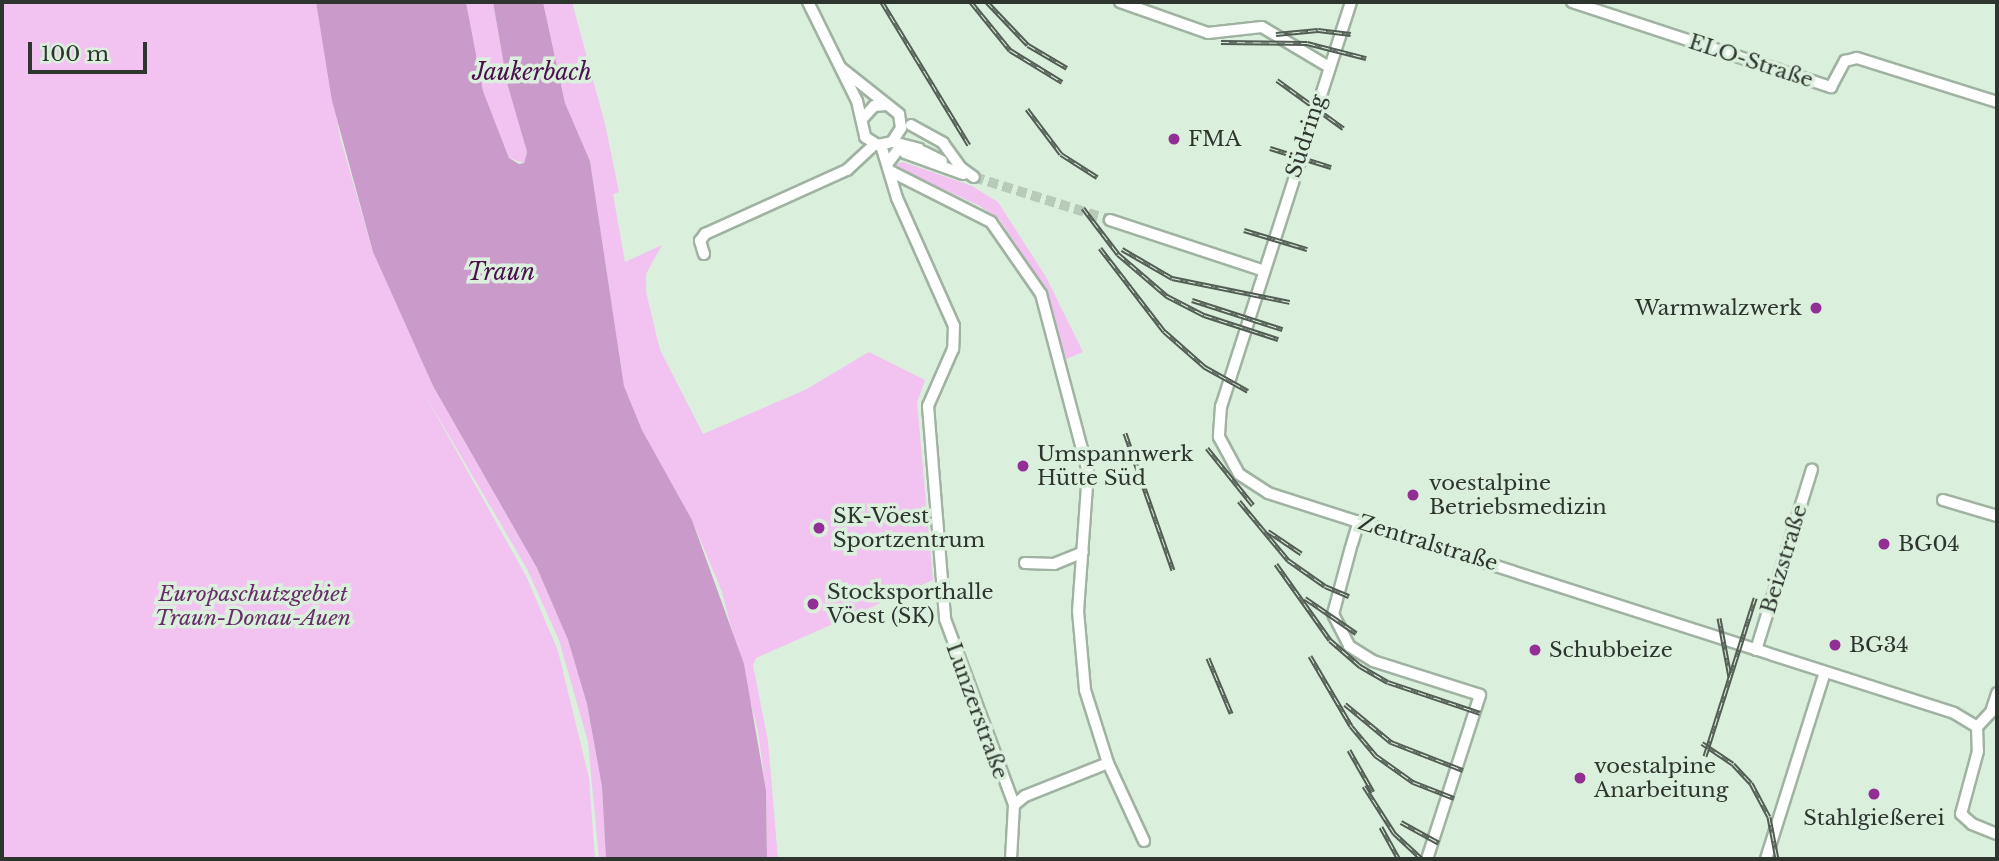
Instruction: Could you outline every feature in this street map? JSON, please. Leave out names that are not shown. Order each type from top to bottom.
[{"type":"street","points":[[808,2],[841,68],[862,119],[865,137],[856,163]]},
{"type":"street","points":[[1120,2],[1208,33],[1262,27],[1329,67]]},
{"type":"street","name":"Südring","points":[[1264,271],[1351,2]]},
{"type":"street","name":"ELO-Straße","points":[[1572,2],[1831,87],[1846,61],[1857,58],[1997,102]]},
{"type":"street","points":[[841,68],[929,139],[962,171]]},
{"type":"street","points":[[862,119],[874,106],[887,105]]},
{"type":"street","points":[[886,151],[901,118]]},
{"type":"street","points":[[911,125],[943,143],[962,171]]},
{"type":"street","points":[[865,137],[991,222],[1041,294],[1088,472],[1078,611],[1081,662],[1092,717],[1108,762],[1144,841]]},
{"type":"street","points":[[704,254],[700,241],[705,234],[886,151],[922,150],[962,171]]},
{"type":"street","points":[[886,151],[905,153],[962,171]]},
{"type":"street","name":"Lunzerstraße","points":[[886,151],[897,198],[954,326],[953,349],[928,406],[946,630],[1014,805],[1011,859]]},
{"type":"street","points":[[1110,220],[1264,271]]},
{"type":"street","name":"Zentralstraße","points":[[1264,271],[1221,406],[1222,447],[1239,474],[1257,488],[1954,713],[1977,727]]},
{"type":"street","name":"Beizstraße","points":[[1756,650],[1812,469]]},
{"type":"street","points":[[1943,500],[1997,516]]},
{"type":"street","points":[[1359,522],[1333,614],[1339,635],[1349,646],[1373,661],[1480,695],[1427,859]]},
{"type":"street","points":[[1026,563],[1044,566],[1083,552]]},
{"type":"street","points":[[1766,859],[1825,672]]},
{"type":"street","points":[[1997,693],[1991,712],[1977,727],[1978,751],[1962,801],[1963,818],[1997,834]]},
{"type":"street","name":"Lunzerstraße","points":[[1014,805],[1108,762]]},
{"type":"green space","name":"Europaschutzgebiet Traun-Donau-Auen","points":[[2,2],[316,2],[340,137],[373,252],[433,386],[537,568],[568,640],[587,704],[602,787],[606,859],[599,859],[588,742],[559,640],[527,569],[423,391],[527,578],[558,651],[589,778],[595,859],[2,859]]},
{"type":"green space","points":[[466,2],[493,2],[507,83],[527,152],[524,163],[509,158],[483,91]]},
{"type":"green space","points":[[543,2],[572,2],[605,124],[619,192],[613,194],[625,262],[662,245],[646,274],[646,292],[660,350],[703,434],[805,390],[869,352],[925,380],[917,402],[933,580],[756,658],[753,665],[768,741],[778,859],[767,859],[766,790],[758,731],[722,592],[692,520],[642,430],[624,386],[590,161],[565,103]]},
{"type":"green space","points":[[903,162],[972,186],[998,202],[1046,277],[1083,352],[1066,359],[1045,289],[1000,220],[980,206],[908,173],[905,176],[894,165]]},
{"type":"water","name":"Traun","points":[[316,2],[466,2],[483,91],[509,158],[519,164],[524,163],[527,152],[507,83],[493,2],[543,2],[565,103],[590,161],[624,386],[642,430],[692,520],[744,664],[766,790],[767,859],[606,859],[602,787],[587,704],[568,640],[537,568],[433,386],[373,252],[332,101]]},
{"type":"tunnel","points":[[974,177],[1110,220]]},
{"type":"railway","points":[[882,2],[969,145]]},
{"type":"railway","points":[[971,2],[1010,50],[1062,82]]},
{"type":"railway","points":[[987,2],[1028,45],[1067,68]]},
{"type":"railway","points":[[1276,34],[1318,30],[1351,34]]},
{"type":"railway","points":[[1221,42],[1307,43],[1366,58]]},
{"type":"railway","points":[[1277,80],[1343,128]]},
{"type":"railway","points":[[1027,109],[1061,154],[1097,177]]},
{"type":"railway","points":[[1270,148],[1331,167]]},
{"type":"railway","points":[[1083,208],[1118,254],[1167,296],[1204,315],[1278,339]]},
{"type":"railway","points":[[1244,230],[1307,249]]},
{"type":"railway","points":[[1100,248],[1164,331],[1205,367],[1248,391]]},
{"type":"railway","points":[[1122,249],[1172,278],[1290,302]]},
{"type":"railway","points":[[1192,300],[1282,329]]},
{"type":"railway","points":[[1125,433],[1173,570]]},
{"type":"railway","points":[[1207,448],[1253,505]]},
{"type":"railway","points":[[1239,501],[1288,560],[1325,586],[1349,596]]},
{"type":"railway","points":[[1268,531],[1301,553]]},
{"type":"railway","points":[[1276,564],[1330,640],[1360,666],[1388,682],[1480,713]]},
{"type":"railway","points":[[1305,598],[1356,633]]},
{"type":"railway","points":[[1705,756],[1755,598]]},
{"type":"railway","points":[[1719,618],[1730,677]]},
{"type":"railway","points":[[1310,656],[1351,726],[1375,755],[1413,782],[1454,798]]},
{"type":"railway","points":[[1208,658],[1231,713]]},
{"type":"railway","points":[[1345,704],[1391,742],[1463,770]]},
{"type":"railway","points":[[1702,743],[1733,764],[1751,783],[1769,817],[1777,859]]},
{"type":"railway","points":[[1349,750],[1373,792]]},
{"type":"railway","points":[[1364,786],[1394,833],[1422,859]]},
{"type":"railway","points":[[1401,822],[1439,843]]},
{"type":"railway","points":[[1381,827],[1399,859]]},
{"type":"place","name":"FMA","points":[[1174,139]]},
{"type":"place","name":"Warmwalzwerk","points":[[1816,308]]},
{"type":"place","name":"Umspannwerk Hütte Süd","points":[[1023,466]]},
{"type":"place","name":"voestalpine Betriebsmedizin","points":[[1413,495]]},
{"type":"place","name":"SK-Vöest Sportzentrum","points":[[819,528]]},
{"type":"place","name":"BG04","points":[[1884,544]]},
{"type":"place","name":"Stocksporthalle Vöest (SK)","points":[[813,604]]},
{"type":"place","name":"BG34","points":[[1835,645]]},
{"type":"place","name":"Schubbeize","points":[[1535,650]]},
{"type":"place","name":"voestalpine Anarbeitung","points":[[1580,778]]},
{"type":"place","name":"Stahlgießerei","points":[[1874,794]]},
{"type":"water label","name":"Jaukerbach","points":[[532,72]]}]
